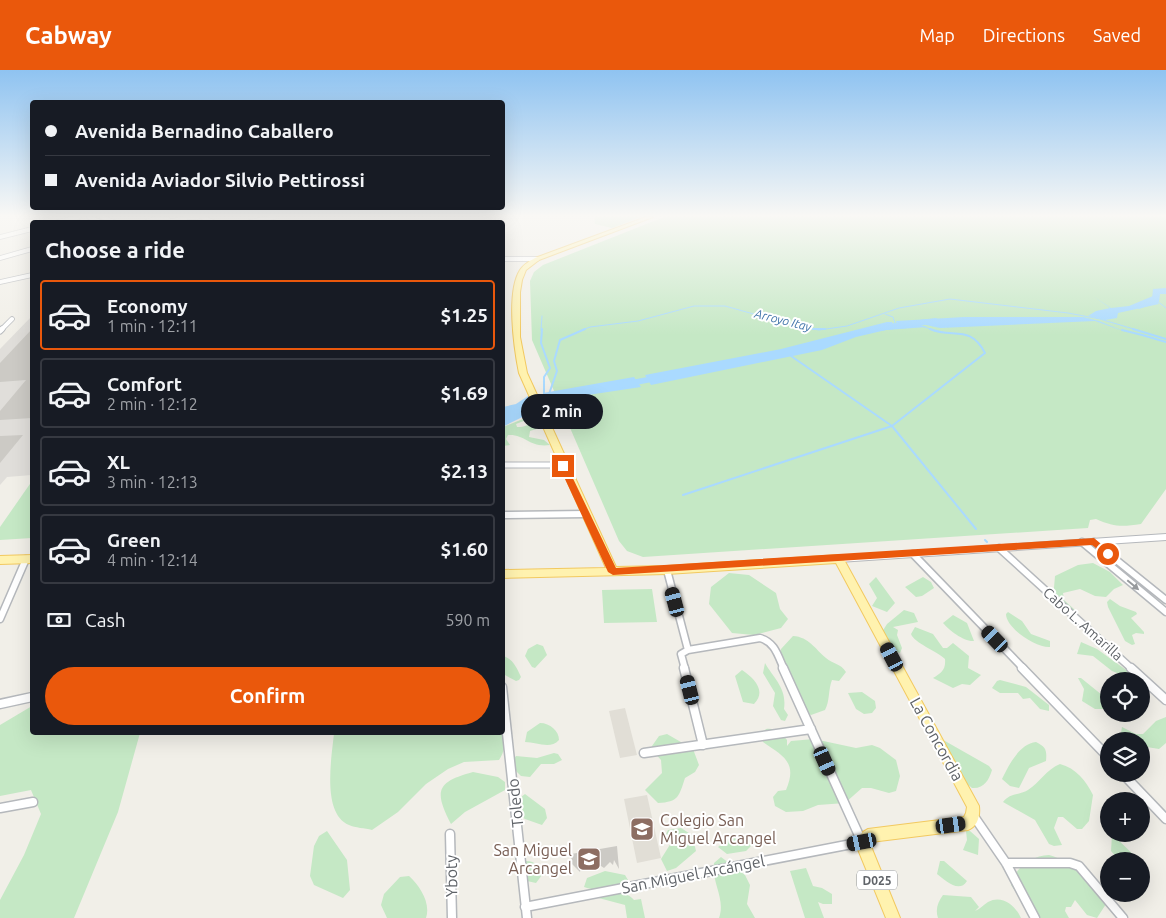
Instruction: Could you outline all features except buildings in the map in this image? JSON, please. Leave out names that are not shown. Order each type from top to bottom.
[{"type":"main road","points":[[546,257],[534,261],[521,273],[518,281],[516,340],[518,356],[530,391],[613,572]]},
{"type":"main road","points":[[0,560],[30,559]]},
{"type":"main road","points":[[505,574],[667,570],[839,559]]},
{"type":"main road","name":"La Concordia","points":[[839,559],[974,806],[973,815]]},
{"type":"main road","name":"San Miguel Arcángel","points":[[862,842],[868,836],[968,823],[973,815]]},
{"type":"main road","name":"D025","points":[[862,842],[893,918]]},
{"type":"street","points":[[505,260],[534,261]]},
{"type":"street","points":[[505,260],[534,261]]},
{"type":"street","points":[[0,281],[30,275]]},
{"type":"street","points":[[0,331],[12,319]]},
{"type":"street","points":[[505,465],[563,466]]},
{"type":"street","points":[[505,515],[586,514]]},
{"type":"street","points":[[839,559],[1166,537]]},
{"type":"street","points":[[1082,542],[1166,612]]},
{"type":"street","points":[[1094,542],[1166,600]]},
{"type":"street","name":"Cabo L. Amarilla","points":[[999,548],[1166,700]]},
{"type":"street","points":[[913,554],[1100,749]]},
{"type":"street","points":[[0,619],[30,559]]},
{"type":"street","points":[[667,570],[688,650]]},
{"type":"street","points":[[703,745],[681,654],[688,650],[760,638],[768,640],[773,645],[862,842]]},
{"type":"street","points":[[0,704],[30,697]]},
{"type":"street","name":"Toledo","points":[[505,714],[527,918]]},
{"type":"street","points":[[644,753],[811,729]]},
{"type":"street","points":[[1131,782],[1166,819]]},
{"type":"street","points":[[0,808],[33,802]]},
{"type":"street","name":"La Concordia","points":[[973,815],[1006,863],[1035,918]]},
{"type":"street","name":"Yboty","points":[[450,834],[452,918]]},
{"type":"street","name":"San Miguel Arcángel","points":[[526,907],[862,842]]},
{"type":"street","points":[[1006,863],[1070,863],[1085,872],[1122,918]]},
{"type":"shaded area","points":[[30,318],[30,475],[7,477],[0,485],[0,349]]},
{"type":"shaded area","points":[[625,708],[637,755],[620,758],[609,711]]},
{"type":"shaded area","name":"Colegio San Miguel Arcangel","points":[[647,795],[661,858],[637,863],[624,799]]},
{"type":"green space","points":[[564,257],[1166,257],[1166,489],[1141,524],[1134,525],[1113,525],[1096,519],[1090,520],[1088,528],[643,557],[627,551],[619,541],[532,340],[530,281],[534,272],[543,265]]},
{"type":"green space","points":[[533,415],[534,417],[516,424],[517,427],[536,424],[543,427],[530,431],[529,437],[544,440],[550,445],[537,445],[514,435],[508,435],[506,439],[510,445],[505,446],[505,426]]},
{"type":"green space","points":[[30,484],[30,538],[0,540],[0,527]]},
{"type":"green space","points":[[1093,563],[1110,572],[1123,585],[1114,589],[1106,597],[1095,596],[1080,589],[1063,593],[1064,600],[1075,610],[1073,614],[1053,599],[1055,576],[1078,565]]},
{"type":"green space","points":[[729,573],[749,575],[776,593],[780,609],[788,619],[781,628],[754,635],[732,633],[709,604],[711,587]]},
{"type":"green space","points":[[876,577],[895,603],[887,612],[872,606],[877,598],[869,584]]},
{"type":"green space","points":[[923,577],[931,582],[934,588],[922,596],[916,597],[905,587]]},
{"type":"green space","points":[[652,589],[657,622],[604,623],[602,590]]},
{"type":"green space","points":[[1110,599],[1120,606],[1136,612],[1137,614],[1131,618],[1144,634],[1136,633],[1132,635],[1135,644],[1132,645],[1125,641],[1108,607],[1107,602]]},
{"type":"green space","points":[[904,610],[914,613],[918,622],[893,627],[898,630],[897,635],[902,648],[900,653],[893,651],[882,632],[887,624]]},
{"type":"green space","points":[[1008,612],[1022,621],[1031,634],[1050,641],[1050,647],[1030,641],[1016,631],[1007,619],[1006,614]]},
{"type":"green space","points":[[953,615],[967,623],[974,641],[961,638],[943,623]]},
{"type":"green space","points":[[915,627],[933,634],[943,648],[947,648],[953,643],[969,656],[968,668],[981,675],[970,685],[962,684],[953,688],[933,678],[942,671],[945,666],[945,659],[913,637],[911,634]]},
{"type":"green space","points":[[793,636],[808,641],[826,658],[846,672],[839,681],[832,680],[825,710],[811,715],[795,705],[779,661],[781,649]]},
{"type":"green space","points":[[1081,642],[1097,649],[1129,672],[1115,672],[1093,656],[1077,654]]},
{"type":"green space","points":[[537,644],[543,646],[547,655],[535,668],[532,667],[525,656],[528,649]]},
{"type":"green space","points":[[505,657],[512,661],[521,677],[516,681],[505,675]]},
{"type":"green space","points":[[765,663],[782,689],[784,709],[788,715],[785,721],[781,720],[773,706],[775,693],[763,673]]},
{"type":"green space","points":[[742,670],[751,677],[759,690],[758,699],[754,704],[743,702],[735,676]]},
{"type":"green space","points":[[1078,678],[1081,678],[1100,693],[1100,709],[1095,709],[1082,701],[1084,689]]},
{"type":"green space","points":[[1000,680],[1026,687],[1049,705],[1049,711],[1040,709],[1030,698],[1023,699],[1018,693],[1000,693],[992,688]]},
{"type":"green space","points":[[862,692],[875,701],[876,708],[872,713],[864,714],[856,709],[848,693]]},
{"type":"green space","points":[[30,707],[30,735],[139,735],[118,812],[74,918],[0,918],[0,900],[24,855],[41,814],[31,790],[0,796],[0,725]]},
{"type":"green space","points":[[1166,717],[1166,743],[1159,749],[1150,748],[1150,732],[1145,732],[1156,721]]},
{"type":"green space","points":[[505,719],[506,740],[505,747],[499,760],[464,762],[448,769],[426,784],[398,812],[372,830],[351,826],[340,819],[331,797],[330,769],[334,735],[505,735]]},
{"type":"green space","points":[[540,723],[547,724],[553,728],[559,740],[552,745],[525,742],[527,732]]},
{"type":"green space","points":[[1122,727],[1132,732],[1121,732]]},
{"type":"green space","points":[[766,729],[773,729],[781,733],[787,740],[787,746],[791,741],[814,739],[856,748],[872,745],[880,748],[896,760],[900,776],[896,791],[889,793],[871,788],[862,788],[845,803],[818,805],[803,811],[786,812],[775,806],[773,797],[778,791],[786,790],[790,773],[789,766],[777,751],[763,742],[761,734]]},
{"type":"green space","points":[[667,734],[693,749],[699,765],[695,772],[685,778],[677,797],[670,801],[658,803],[645,790],[662,773],[661,760],[652,750],[652,746],[659,736]]},
{"type":"green space","points":[[933,737],[945,741],[989,766],[992,770],[985,783],[980,787],[972,788],[940,757],[932,743]]},
{"type":"green space","points":[[1036,742],[1045,749],[1046,761],[1029,768],[1019,788],[1010,786],[1002,779],[1011,762],[1024,747]]},
{"type":"green space","points":[[554,753],[558,754],[562,760],[554,764],[541,764],[530,777],[521,776],[512,767],[516,756],[537,758]]},
{"type":"green space","points":[[1060,764],[1080,776],[1093,795],[1089,821],[1082,829],[1077,829],[1063,817],[1058,817],[1054,828],[1062,845],[1054,846],[1049,844],[1035,820],[1003,802],[1008,797],[1028,790],[1051,769]]},
{"type":"green space","points":[[473,772],[498,777],[505,782],[505,790],[465,812],[451,824],[442,803],[442,789],[445,784],[452,780]]},
{"type":"green space","points":[[525,794],[545,809],[547,818],[542,825],[525,819],[518,814],[517,800]]},
{"type":"green space","points":[[681,828],[692,835],[696,851],[676,868],[667,871],[661,859],[671,843],[666,834],[668,830]]},
{"type":"green space","points":[[327,831],[347,860],[350,890],[343,898],[314,885],[310,876],[314,846],[319,836]]},
{"type":"green space","points":[[966,831],[970,831],[979,839],[978,855],[963,850],[967,840]]},
{"type":"green space","points":[[732,836],[750,840],[752,845],[746,851],[727,854],[718,847]]},
{"type":"green space","points":[[1112,842],[1120,842],[1131,852],[1112,852]]},
{"type":"green space","points":[[1049,855],[1058,858],[1082,874],[1100,896],[1100,902],[1106,904],[1097,918],[1087,915],[1075,900],[1071,907],[1066,907],[1065,911],[1069,918],[1035,918],[1011,885],[1020,868],[1030,860]]},
{"type":"green space","points":[[721,857],[745,875],[750,885],[747,904],[755,918],[719,918],[721,904],[714,877],[714,863]]},
{"type":"green space","points":[[526,861],[535,863],[541,872],[542,875],[536,883],[527,881],[523,865]]},
{"type":"green space","points":[[940,861],[944,861],[967,881],[964,885],[952,885],[937,874]]},
{"type":"green space","points":[[806,868],[813,886],[822,888],[832,894],[832,904],[818,902],[824,918],[805,918],[790,871]]},
{"type":"green space","points":[[605,871],[625,875],[628,880],[618,886],[607,889],[584,887],[587,878]]},
{"type":"green space","points":[[409,876],[424,895],[427,907],[426,918],[387,918],[381,905],[384,894],[400,877]]},
{"type":"green space","points":[[608,893],[626,894],[634,900],[641,899],[645,918],[627,918],[625,905],[591,896]]},
{"type":"green space","points":[[943,895],[971,897],[979,907],[975,911],[993,900],[1003,900],[1016,909],[1021,918],[938,918],[938,906]]},
{"type":"water","points":[[1093,296],[1111,308],[1129,306],[1153,296],[1159,304],[1118,313],[1117,318],[1105,320],[1088,316],[1096,311],[1110,308]]},
{"type":"water","points":[[964,317],[1083,317],[1099,321],[1126,332],[1095,321],[941,328],[917,323],[902,327],[897,325],[896,321]]},
{"type":"water","points":[[892,322],[894,326],[898,327],[918,325],[927,327],[886,330],[856,337],[822,350],[651,385],[645,375],[781,349]]},
{"type":"water","points":[[634,377],[641,387],[548,401],[543,393]]},
{"type":"water","points":[[528,396],[533,410],[505,425],[505,407],[516,404]]},
{"type":"waterway","name":"Arroyo Itay","points":[[1139,306],[1156,300],[1156,291],[1166,291]]},
{"type":"waterway","name":"Arroyo Itay","points":[[582,330],[590,327],[638,321],[694,306],[725,306],[800,327],[819,330],[847,326],[899,308],[950,299],[1068,313],[1100,319],[1137,330]]},
{"type":"waterway","name":"Arroyo Itay","points":[[1156,300],[1166,308]]},
{"type":"waterway","name":"Arroyo Itay","points":[[885,314],[893,317],[896,326],[903,328],[919,325],[933,330]]},
{"type":"waterway","points":[[541,330],[542,316]]},
{"type":"waterway","name":"Arroyo Itay","points":[[879,328],[936,321]]},
{"type":"waterway","points":[[542,329],[541,343],[550,368],[544,377],[544,398]]},
{"type":"waterway","name":"Arroyo Itay","points":[[549,394],[557,371],[554,361],[560,340],[585,329]]},
{"type":"waterway","name":"Arroyo Itay","points":[[813,329],[825,329]]},
{"type":"waterway","points":[[892,426],[985,353],[973,338],[967,335],[938,332],[930,329]]},
{"type":"waterway","name":"Arroyo Itay","points":[[1133,329],[1166,339]]},
{"type":"waterway","name":"Arroyo Itay","points":[[1122,330],[1166,342]]},
{"type":"waterway","points":[[791,356],[892,426]]},
{"type":"waterway","name":"Arroyo Itay","points":[[621,385],[663,377]]},
{"type":"waterway","name":"Arroyo Itay","points":[[505,422],[529,410],[531,404],[548,396],[562,394]]},
{"type":"waterway","points":[[683,495],[892,426]]},
{"type":"waterway","points":[[892,426],[976,529]]},
{"type":"place","name":"Colegio San Miguel Arcangel","points":[[642,829]]},
{"type":"place","name":"San Miguel Arcangel","points":[[589,859]]},
{"type":"route","points":[[563,466],[613,572],[1094,542],[1108,554]]}]
